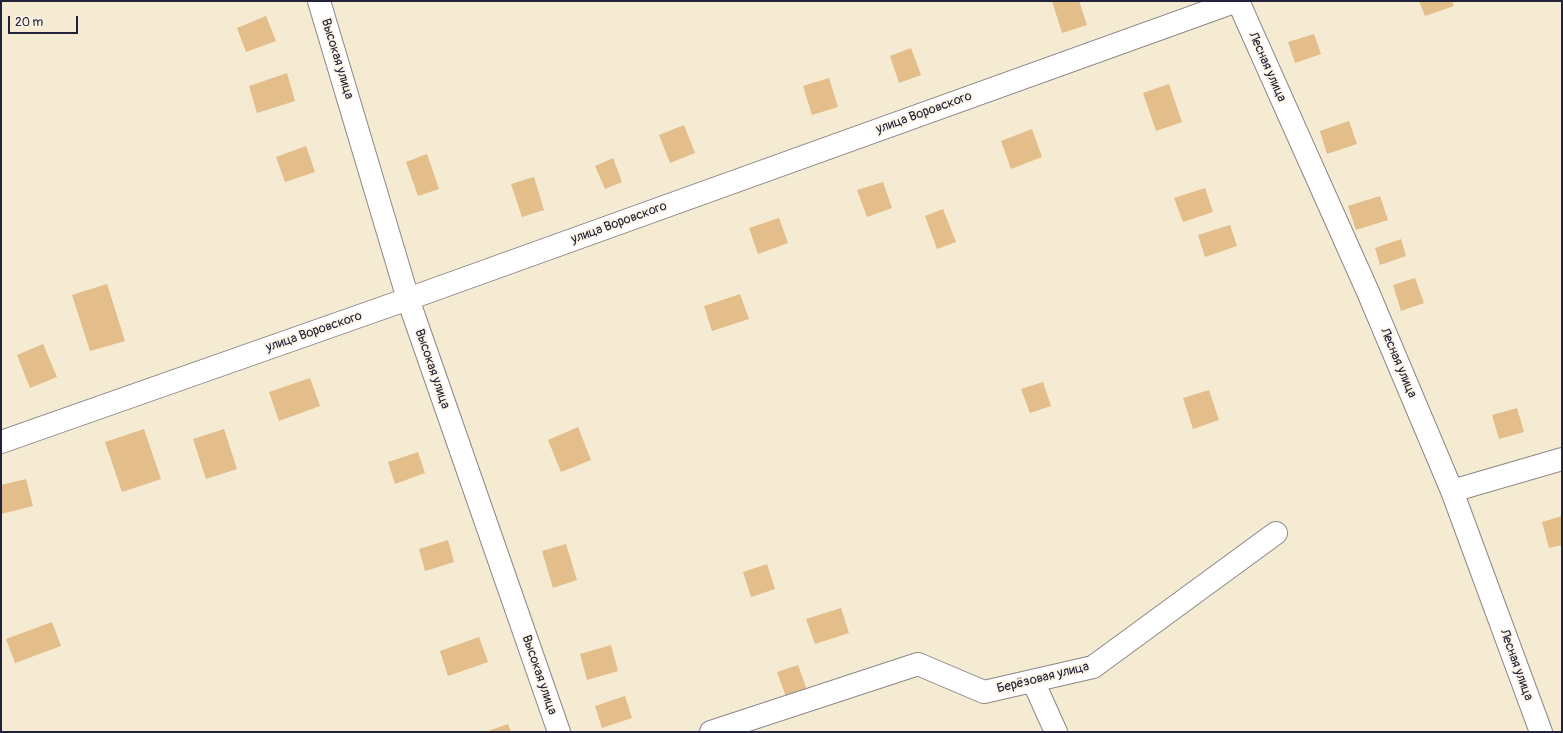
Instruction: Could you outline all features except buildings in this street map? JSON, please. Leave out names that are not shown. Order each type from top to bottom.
[{"type":"street","name":"Высокая улица","points":[[320,1],[408,299],[559,732]]},
{"type":"street","name":"улица Воровского","points":[[1,442],[408,299],[1237,1]]},
{"type":"street","name":"Лесная улица","points":[[1237,1],[1368,292],[1452,491],[1541,732]]},
{"type":"street","points":[[1452,491],[1562,459]]},
{"type":"street","name":"Берёзовая улица","points":[[711,732],[918,664],[984,692],[1093,667],[1276,533]]},
{"type":"street","points":[[1033,681],[1056,732]]}]
